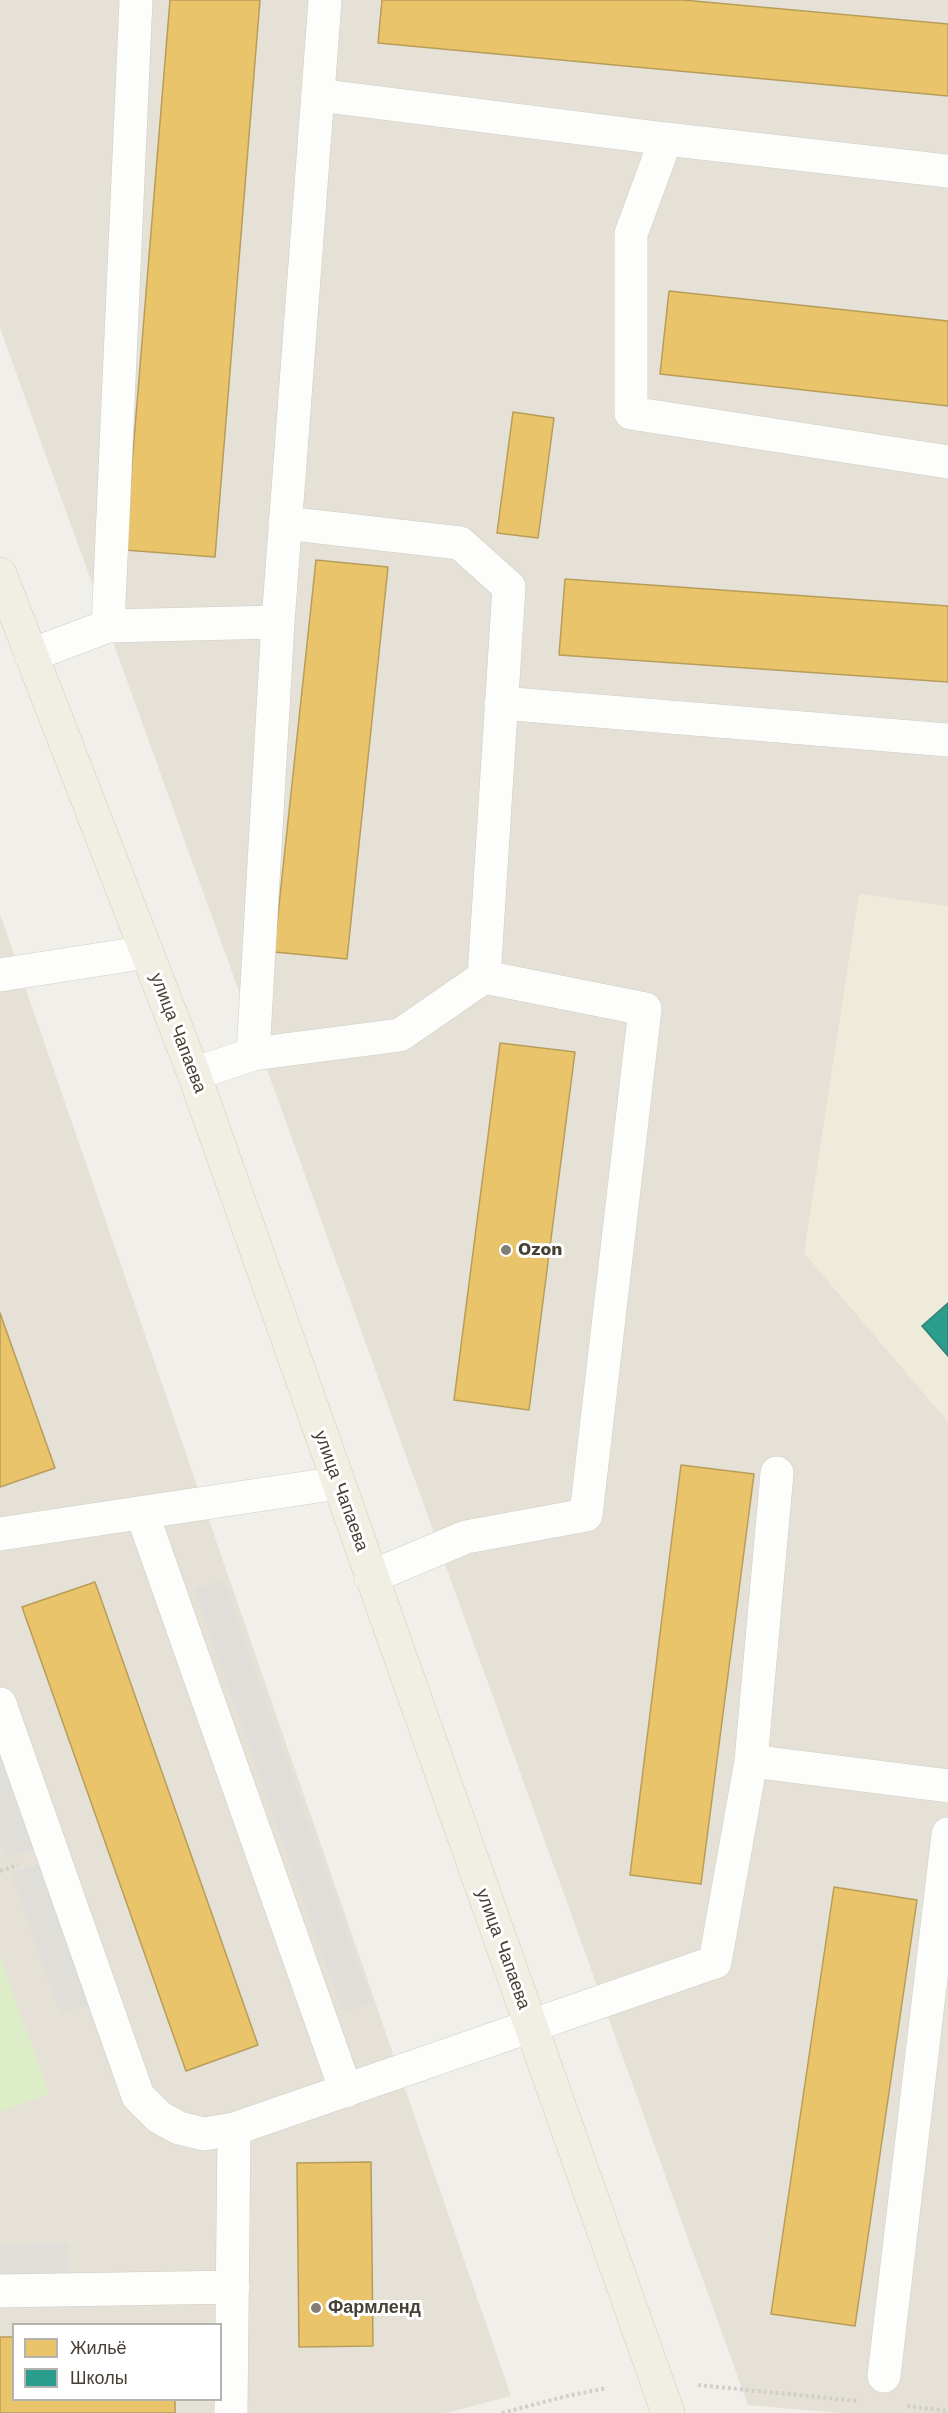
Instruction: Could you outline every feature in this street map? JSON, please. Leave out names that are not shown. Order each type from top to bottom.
[{"type":"main road","name":"улица Чапаева","points":[[0,574],[194,1074],[668,2413]]},
{"type":"lane","points":[[108,626],[136,0]]},
{"type":"lane","points":[[253,1054],[278,622],[325,0]]},
{"type":"lane","points":[[318,95],[666,139],[948,171]]},
{"type":"lane","points":[[666,139],[631,234],[631,413],[948,462]]},
{"type":"lane","points":[[285,523],[460,543],[509,587],[484,977]]},
{"type":"lane","points":[[31,655],[108,626],[278,622]]},
{"type":"lane","points":[[501,703],[948,740]]},
{"type":"lane","points":[[0,975],[147,952]]},
{"type":"lane","points":[[194,1074],[253,1054],[400,1035],[484,977],[645,1009],[586,1515],[466,1537],[371,1577]]},
{"type":"lane","points":[[0,1704],[138,2096],[159,2117],[178,2128],[204,2134],[234,2129],[715,1962],[751,1761],[777,1473]]},
{"type":"lane","points":[[0,1534],[338,1483]]},
{"type":"lane","points":[[142,1513],[346,2091]]},
{"type":"lane","points":[[751,1761],[948,1786]]},
{"type":"lane","points":[[884,2376],[948,1834]]},
{"type":"lane","points":[[231,2413],[234,2129]]},
{"type":"lane","points":[[0,2291],[233,2287]]},
{"type":"path","points":[[694,2385],[865,2402]]},
{"type":"path","points":[[502,2413],[608,2388]]},
{"type":"path","points":[[901,2406],[948,2411]]},
{"type":"shaded area","points":[[0,0],[948,0],[948,2413],[841,2413],[748,2405],[0,328]]},
{"type":"shaded area","points":[[859,894],[948,906],[948,1422],[804,1253]]},
{"type":"shaded area","points":[[0,914],[511,2396],[446,2413],[0,2413]]},
{"type":"shaded area","points":[[223,1579],[372,2003],[343,2013],[194,1589]]},
{"type":"shaded area","points":[[0,1749],[35,1849],[6,1859],[0,1842]]},
{"type":"shaded area","points":[[40,1863],[90,2004],[61,2015],[11,1873]]},
{"type":"shaded area","points":[[68,2244],[69,2282],[0,2283],[0,2245]]},
{"type":"green space","points":[[0,1956],[49,2094],[0,2112]]},
{"type":"building: Жильё","points":[[170,0],[260,0],[215,557],[125,550]]},
{"type":"building: Жильё","points":[[382,0],[683,0],[948,24],[948,96],[378,43]]},
{"type":"building: Жильё","points":[[669,291],[948,321],[948,406],[660,374]]},
{"type":"building: Жильё","points":[[513,412],[554,418],[538,538],[497,533]]},
{"type":"building: Жильё","points":[[316,560],[388,567],[347,959],[274,952]]},
{"type":"building: Жильё","points":[[565,579],[948,606],[948,682],[559,655]]},
{"type":"building: Жильё","points":[[500,1043],[575,1052],[529,1410],[454,1400]]},
{"type":"building: Жильё","points":[[0,1313],[55,1468],[0,1487]]},
{"type":"building: Жильё","points":[[681,1465],[754,1474],[701,1884],[630,1875]]},
{"type":"building: Жильё","points":[[95,1582],[258,2045],[186,2071],[22,1607]]},
{"type":"building: Жильё","points":[[834,1887],[917,1900],[855,2326],[771,2314]]},
{"type":"building: Жильё","points":[[371,2162],[373,2346],[299,2347],[297,2163]]},
{"type":"building: Жильё","points":[[0,2337],[12,2337],[12,2401],[175,2401],[175,2413],[0,2413]]},
{"type":"building: Школы","points":[[948,1303],[948,1356],[922,1326]]},
{"type":"place","name":"Ozon","points":[[506,1250]]},
{"type":"place","name":"Фармленд","points":[[316,2308]]}]
